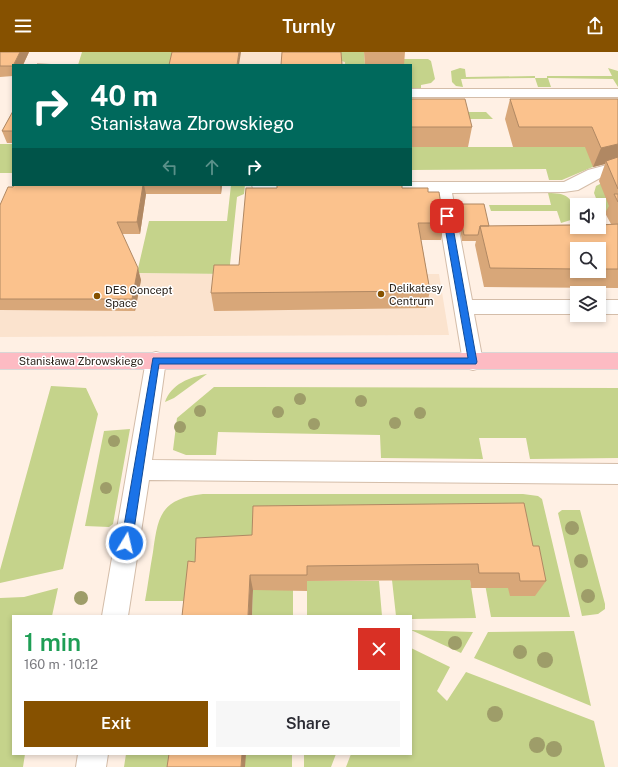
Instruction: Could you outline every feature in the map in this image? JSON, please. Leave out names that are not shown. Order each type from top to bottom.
[{"type":"main road","name":"Stanisława Zbrowskiego","points":[[0,361],[618,361]]},
{"type":"street","points":[[412,93],[618,93]]},
{"type":"street","points":[[356,188],[564,187],[572,186],[594,174],[618,167]]},
{"type":"street","points":[[260,186],[260,188],[319,187]]},
{"type":"street","points":[[442,188],[473,362]]},
{"type":"street","points":[[463,307],[570,307]]},
{"type":"street","points":[[606,307],[618,307]]},
{"type":"street","points":[[115,615],[156,360]]},
{"type":"street","points":[[138,470],[618,474]]},
{"type":"street","points":[[91,767],[93,755]]},
{"type":"shaded area","points":[[172,52],[350,52],[351,64],[170,64]]},
{"type":"shaded area","points":[[0,272],[439,274],[449,335],[0,337]]},
{"type":"green space","points":[[82,52],[176,52],[171,64],[78,64]]},
{"type":"green space","points":[[338,52],[364,52],[365,64],[345,64],[345,62],[338,60]]},
{"type":"green space","points":[[401,59],[428,59],[431,61],[435,79],[431,83],[421,85],[421,88],[412,88],[412,64],[402,64]]},
{"type":"green space","points":[[460,68],[465,69],[466,77],[535,76],[535,78],[461,79],[463,87],[456,86],[452,82],[451,71]]},
{"type":"green space","points":[[608,68],[618,71],[618,87],[613,79],[548,78],[551,87],[538,87],[535,78],[547,78],[547,76],[612,76]]},
{"type":"green space","points":[[577,111],[595,166],[562,180],[549,180],[546,169],[412,170],[412,147],[586,147]]},
{"type":"green space","points":[[466,112],[486,112],[493,119],[459,119]]},
{"type":"green space","points":[[0,144],[12,144],[12,173],[0,173]]},
{"type":"green space","points":[[608,180],[611,213],[606,213],[606,198],[596,198],[594,193],[596,186]]},
{"type":"green space","points":[[231,186],[245,186],[244,194],[237,197],[229,274],[137,273],[149,221],[227,221]]},
{"type":"green space","points":[[548,193],[564,195],[570,199],[570,220],[561,223],[557,211],[491,211],[489,205],[551,205]]},
{"type":"green space","points":[[207,374],[174,398],[165,402],[172,390],[182,382]]},
{"type":"green space","points":[[51,386],[86,388],[98,414],[63,569],[0,583],[0,570]]},
{"type":"green space","points":[[214,387],[618,388],[618,458],[530,459],[526,438],[479,438],[483,459],[381,458],[380,435],[218,432],[216,455],[186,455],[173,450],[177,418]]},
{"type":"green space","points":[[130,429],[113,524],[109,527],[85,526],[104,431]]},
{"type":"green space","points":[[203,494],[523,494],[538,496],[542,499],[570,617],[491,617],[485,584],[528,563],[254,559],[192,601],[145,601],[157,528],[164,511],[178,500],[189,496]]},
{"type":"green space","points":[[562,510],[580,510],[605,604],[605,609],[598,614],[582,616],[558,513]]},
{"type":"green space","points":[[392,580],[470,580],[476,618],[412,619],[412,615],[396,615]]},
{"type":"green space","points":[[293,581],[293,615],[252,615],[253,582]]},
{"type":"green space","points":[[307,581],[379,581],[382,615],[307,615]]},
{"type":"green space","points":[[58,588],[52,615],[12,615],[12,755],[25,755],[23,767],[0,767],[0,598],[24,597]]},
{"type":"green space","points":[[412,630],[412,630],[473,632],[461,653]]},
{"type":"green space","points":[[574,631],[591,706],[474,658],[488,632]]},
{"type":"green space","points":[[412,648],[450,667],[437,691],[447,701],[466,672],[594,721],[605,767],[346,767],[351,755],[412,755]]},
{"type":"green space","points":[[126,755],[178,755],[176,767],[124,767]]},
{"type":"green space","points":[[238,755],[292,755],[292,767],[237,767]]},
{"type":"green space","points":[[304,755],[336,755],[331,767],[304,767]]},
{"type":"building","points":[[0,52],[20,52],[12,66],[0,66]]},
{"type":"building","points":[[172,52],[239,52],[237,64],[169,64]]},
{"type":"building","points":[[282,52],[341,52],[342,64],[281,64]]},
{"type":"building","points":[[412,99],[465,99],[472,127],[412,127]]},
{"type":"building","points":[[510,99],[618,99],[618,144],[601,148],[592,127],[519,127]]},
{"type":"building","points":[[12,113],[12,131],[2,131]]},
{"type":"building","points":[[618,157],[618,189],[606,161]]},
{"type":"building","points":[[143,186],[137,222],[117,222],[138,268],[132,299],[0,299],[0,205],[8,187]]},
{"type":"building","points":[[277,186],[402,186],[402,188],[428,188],[428,192],[439,192],[444,223],[418,223],[430,291],[211,293],[214,265],[239,265],[246,188],[277,188]]},
{"type":"building","points":[[614,194],[618,194],[618,202]]},
{"type":"building","points":[[458,204],[484,204],[489,226],[480,226],[478,235],[464,235]]},
{"type":"building","points":[[618,224],[618,269],[606,269],[606,242],[570,242],[570,269],[490,268],[480,226],[570,225],[570,234],[606,234],[606,225]]},
{"type":"building","points":[[524,503],[533,546],[539,546],[546,581],[520,581],[519,573],[479,573],[478,564],[307,566],[307,575],[250,575],[248,615],[182,615],[188,561],[195,562],[196,538],[252,535],[253,506]]},
{"type":"building","points":[[169,755],[242,755],[241,767],[167,767]]},
{"type":"place","name":"Delikatesy Centrum","points":[[381,294]]},
{"type":"place","name":"DES Concept Space","points":[[97,296]]},
{"type":"route","points":[[126,543],[156,360],[473,362],[447,216]]}]
